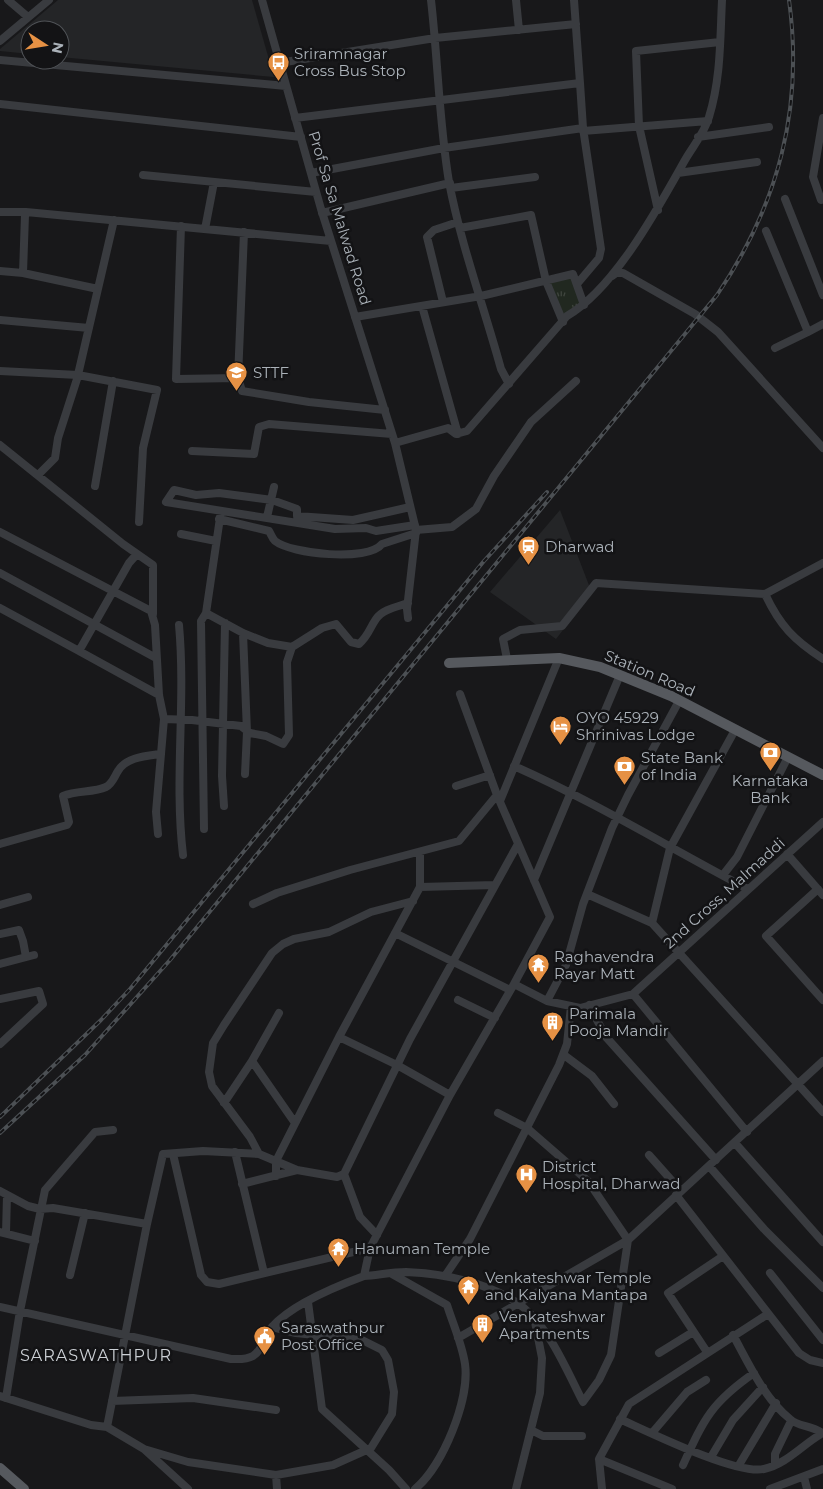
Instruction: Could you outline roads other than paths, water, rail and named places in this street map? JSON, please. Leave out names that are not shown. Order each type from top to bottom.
[{"type":"main road","name":"Station Road","points":[[449,663],[559,658],[600,667],[679,701],[823,775]]},
{"type":"main road","points":[[0,1468],[24,1489]]},
{"type":"street","points":[[8,0],[28,17]]},
{"type":"street","points":[[0,41],[49,0]]},
{"type":"street","name":"Prof Sa Sa Malwad Road","points":[[262,0],[322,213],[395,443],[416,529]]},
{"type":"street","points":[[431,0],[436,38],[444,148],[450,185],[459,225],[501,369],[509,384]]},
{"type":"street","points":[[516,0],[519,30]]},
{"type":"street","points":[[574,0],[583,130],[601,249],[599,258],[577,284]]},
{"type":"street","points":[[395,443],[448,428],[458,434],[462,434],[471,428],[563,322],[584,305],[610,277],[658,210],[708,121],[720,78],[722,0]]},
{"type":"street","points":[[280,62],[436,38],[576,24]]},
{"type":"street","points":[[658,210],[640,126],[636,51],[720,42]]},
{"type":"street","points":[[0,60],[286,86]]},
{"type":"street","points":[[295,118],[580,83]]},
{"type":"street","points":[[0,104],[301,138]]},
{"type":"street","points":[[822,202],[814,186],[814,165],[823,118]]},
{"type":"street","points":[[311,173],[444,148],[583,130],[708,121]]},
{"type":"street","points":[[698,137],[769,127]]},
{"type":"street","points":[[678,173],[757,162]]},
{"type":"street","points":[[814,165],[823,164]]},
{"type":"street","points":[[143,175],[316,192]]},
{"type":"street","points":[[322,213],[450,185],[535,176]]},
{"type":"street","points":[[205,229],[214,182]]},
{"type":"street","points":[[784,199],[823,295]]},
{"type":"street","points":[[0,212],[26,212],[331,241]]},
{"type":"street","points":[[23,273],[25,215]]},
{"type":"street","points":[[442,302],[427,237],[434,230],[531,216],[546,281],[563,322]]},
{"type":"street","points":[[38,475],[54,458],[58,438],[78,375],[114,220]]},
{"type":"street","points":[[181,226],[176,379],[238,378]]},
{"type":"street","points":[[766,231],[808,332]]},
{"type":"street","points":[[244,232],[238,378],[242,391],[309,402],[385,410]]},
{"type":"street","points":[[0,271],[23,273],[98,289]]},
{"type":"street","points":[[610,277],[616,273],[623,274],[699,317],[718,332],[823,448]]},
{"type":"street","points":[[356,317],[481,296],[573,274],[584,305]]},
{"type":"street","points":[[422,306],[458,434]]},
{"type":"street","points":[[0,320],[89,328]]},
{"type":"street","points":[[775,348],[823,324]]},
{"type":"street","points":[[0,371],[78,375],[157,390],[143,448],[139,522]]},
{"type":"street","points":[[220,515],[267,517],[335,529],[366,528],[376,531],[452,528],[476,509],[494,476],[531,422],[576,380]]},
{"type":"street","points":[[96,486],[113,382]]},
{"type":"street","points":[[192,451],[254,454],[260,427],[269,424],[392,434]]},
{"type":"street","points":[[0,445],[153,565],[153,614],[152,611],[112,592],[0,532]]},
{"type":"street","points":[[267,517],[274,487]]},
{"type":"street","points":[[410,507],[353,520],[338,520],[297,516],[297,509],[272,500],[219,493],[196,495],[174,490],[166,502],[220,515],[269,531],[273,540],[281,544],[330,555],[365,554],[416,529]]},
{"type":"street","points":[[204,829],[201,621],[206,613],[220,515]]},
{"type":"street","points":[[408,618],[416,529]]},
{"type":"street","points":[[181,534],[216,542]]},
{"type":"street","points":[[79,651],[129,562],[137,554]]},
{"type":"street","points":[[507,659],[503,639],[520,630],[562,626],[596,583],[765,594],[823,563]]},
{"type":"street","points":[[0,573],[156,658]]},
{"type":"street","points":[[765,594],[776,617],[797,642],[823,659]]},
{"type":"street","points":[[164,719],[241,726],[247,732],[284,744],[289,735],[287,662],[292,647],[329,624],[336,624],[351,642],[359,644],[370,634],[377,618],[383,613],[408,603]]},
{"type":"street","points":[[0,608],[159,694]]},
{"type":"street","points":[[152,611],[159,694],[164,719],[156,812],[158,834]]},
{"type":"street","points":[[206,613],[243,634],[268,643],[292,647]]},
{"type":"street","points":[[224,806],[222,776],[225,623]]},
{"type":"street","points":[[179,626],[182,653],[179,813],[183,855]]},
{"type":"street","points":[[243,634],[247,732],[245,774]]},
{"type":"street","points":[[252,904],[277,893],[350,870],[459,841],[498,798],[514,766],[559,658]]},
{"type":"street","points":[[534,880],[620,675]]},
{"type":"street","points":[[364,1276],[370,1248],[450,1095],[550,918],[498,798],[460,694]]},
{"type":"street","points":[[547,1002],[566,966],[586,894],[618,816],[679,701]]},
{"type":"street","points":[[652,923],[670,848],[735,730]]},
{"type":"street","points":[[0,844],[67,825],[69,822],[63,796],[72,792],[106,787],[114,780],[126,762],[161,754]]},
{"type":"street","points":[[723,876],[737,857],[788,757]]},
{"type":"street","points":[[514,766],[618,816],[670,848],[748,888]]},
{"type":"street","points":[[456,786],[490,775]]},
{"type":"street","name":"2nd Cross, Malmaddi","points":[[395,933],[452,961],[547,1002],[580,1008],[633,994],[823,822]]},
{"type":"street","points":[[107,1427],[146,1224],[163,1154],[202,1151],[259,1154],[297,1170],[337,1177],[344,1174],[397,1065],[452,961],[518,844]]},
{"type":"street","points":[[276,1176],[276,1161],[339,1037],[420,887],[420,852]]},
{"type":"street","points":[[787,854],[820,892],[766,936],[823,1000]]},
{"type":"street","points":[[420,887],[494,885]]},
{"type":"street","points":[[586,894],[652,923],[823,1112]]},
{"type":"street","points":[[0,905],[28,897]]},
{"type":"street","points":[[259,1154],[250,1137],[212,1086],[209,1072],[213,1043],[272,953],[294,939],[329,932],[372,912],[413,901]]},
{"type":"street","points":[[0,934],[18,930],[30,956],[0,964]]},
{"type":"street","points":[[0,999],[38,991],[43,1004],[0,1044]]},
{"type":"street","points":[[633,994],[746,1132]]},
{"type":"street","points":[[458,1000],[495,1018]]},
{"type":"street","points":[[589,1005],[606,1036],[716,1160]]},
{"type":"street","points":[[444,1276],[470,1239],[564,1055],[571,1006]]},
{"type":"street","points":[[224,1103],[252,1061],[279,1013]]},
{"type":"street","points":[[0,1034],[14,1031]]},
{"type":"street","points":[[339,1037],[397,1065],[450,1095]]},
{"type":"street","points":[[564,1055],[592,1076],[614,1104]]},
{"type":"street","points":[[252,1061],[295,1123]]},
{"type":"street","points":[[458,1338],[628,1240],[823,1061]]},
{"type":"street","points":[[0,1307],[243,1360],[254,1356],[272,1327],[284,1316],[335,1287],[364,1276],[404,1272],[444,1276],[473,1283],[526,1309],[554,1346],[583,1402],[600,1380],[611,1355],[628,1240],[588,1181],[527,1128],[498,1114]]},
{"type":"street","points":[[113,1130],[95,1132],[72,1156],[45,1190],[3,1397],[91,1425],[107,1427],[144,1449],[188,1489]]},
{"type":"street","points":[[734,1143],[823,1242]]},
{"type":"street","points":[[235,1152],[264,1273]]},
{"type":"street","points":[[172,1154],[201,1276],[207,1282],[219,1284],[370,1248]]},
{"type":"street","points":[[649,1155],[799,1353],[810,1360],[823,1363]]},
{"type":"street","points":[[709,1166],[764,1228],[823,1288]]},
{"type":"street","points":[[242,1184],[297,1170]]},
{"type":"street","points":[[344,1174],[360,1217],[377,1235]]},
{"type":"street","points":[[35,1241],[3,1233],[4,1193],[22,1204],[40,1209],[53,1208],[146,1224]]},
{"type":"street","points":[[70,1275],[84,1214]]},
{"type":"street","points":[[707,1352],[668,1293],[724,1256]]},
{"type":"street","points":[[770,1273],[823,1340]]},
{"type":"street","points":[[392,1274],[447,1305],[465,1365],[460,1405],[451,1435],[437,1464],[415,1489]]},
{"type":"street","points":[[308,1302],[322,1409],[406,1489]]},
{"type":"street","points":[[602,1489],[599,1459],[629,1404],[645,1391],[768,1314]]},
{"type":"street","points":[[516,1489],[540,1392],[542,1358],[534,1320]]},
{"type":"street","points":[[144,1449],[188,1462],[276,1475],[333,1465],[371,1448],[392,1414],[394,1392],[388,1360],[382,1350],[362,1340],[312,1335],[272,1327]]},
{"type":"street","points":[[659,1353],[694,1332]]},
{"type":"street","points":[[620,1419],[690,1449],[750,1469],[765,1468],[799,1451],[822,1433],[816,1429],[791,1421],[763,1387],[733,1335]]},
{"type":"street","points":[[682,1465],[698,1430],[721,1398],[754,1373]]},
{"type":"street","points":[[652,1433],[687,1392],[706,1380]]},
{"type":"street","points":[[711,1457],[733,1420],[763,1387]]},
{"type":"street","points":[[112,1401],[193,1398],[276,1410]]},
{"type":"street","points":[[739,1465],[776,1403]]},
{"type":"street","points":[[775,1464],[775,1454],[791,1421]]},
{"type":"street","points":[[531,1430],[543,1436],[582,1436]]},
{"type":"street","points":[[599,1459],[672,1489]]},
{"type":"street","points":[[770,1489],[784,1487],[804,1476],[823,1469]]},
{"type":"street","points":[[276,1475],[277,1489]]},
{"type":"street","points":[[804,1476],[807,1489]]},
{"type":"railway","points":[[0,1133],[85,1055],[170,960],[717,295],[738,261],[756,226],[771,191],[781,155],[789,118],[793,79],[793,40],[789,0]]},
{"type":"railway","points":[[0,1117],[101,1020],[130,989],[484,561],[547,492]]},
{"type":"place","name":"Sriramnagar Cross Bus Stop","points":[[278,81]]},
{"type":"place","name":"STTF","points":[[237,391]]},
{"type":"place","name":"Dharwad","points":[[529,565]]},
{"type":"place","name":"OYO 45929 Shrinivas Lodge","points":[[560,745]]},
{"type":"place","name":"Karnataka Bank","points":[[770,771]]},
{"type":"place","name":"State Bank of India","points":[[625,785]]},
{"type":"place","name":"Raghavendra Rayar Matt","points":[[538,984]]},
{"type":"place","name":"Parimala Pooja Mandir","points":[[553,1041]]},
{"type":"place","name":"District Hospital, Dharwad","points":[[526,1194]]},
{"type":"place","name":"Hanuman Temple","points":[[338,1267]]},
{"type":"place","name":"Venkateshwar Temple and Kalyana Mantapa","points":[[469,1305]]},
{"type":"place","name":"Venkateshwar Apartments","points":[[483,1344]]},
{"type":"place","name":"Saraswathpur Post Office","points":[[265,1355]]},
{"type":"district","name":"SARASWATHPUR","points":[[96,1355]]}]
